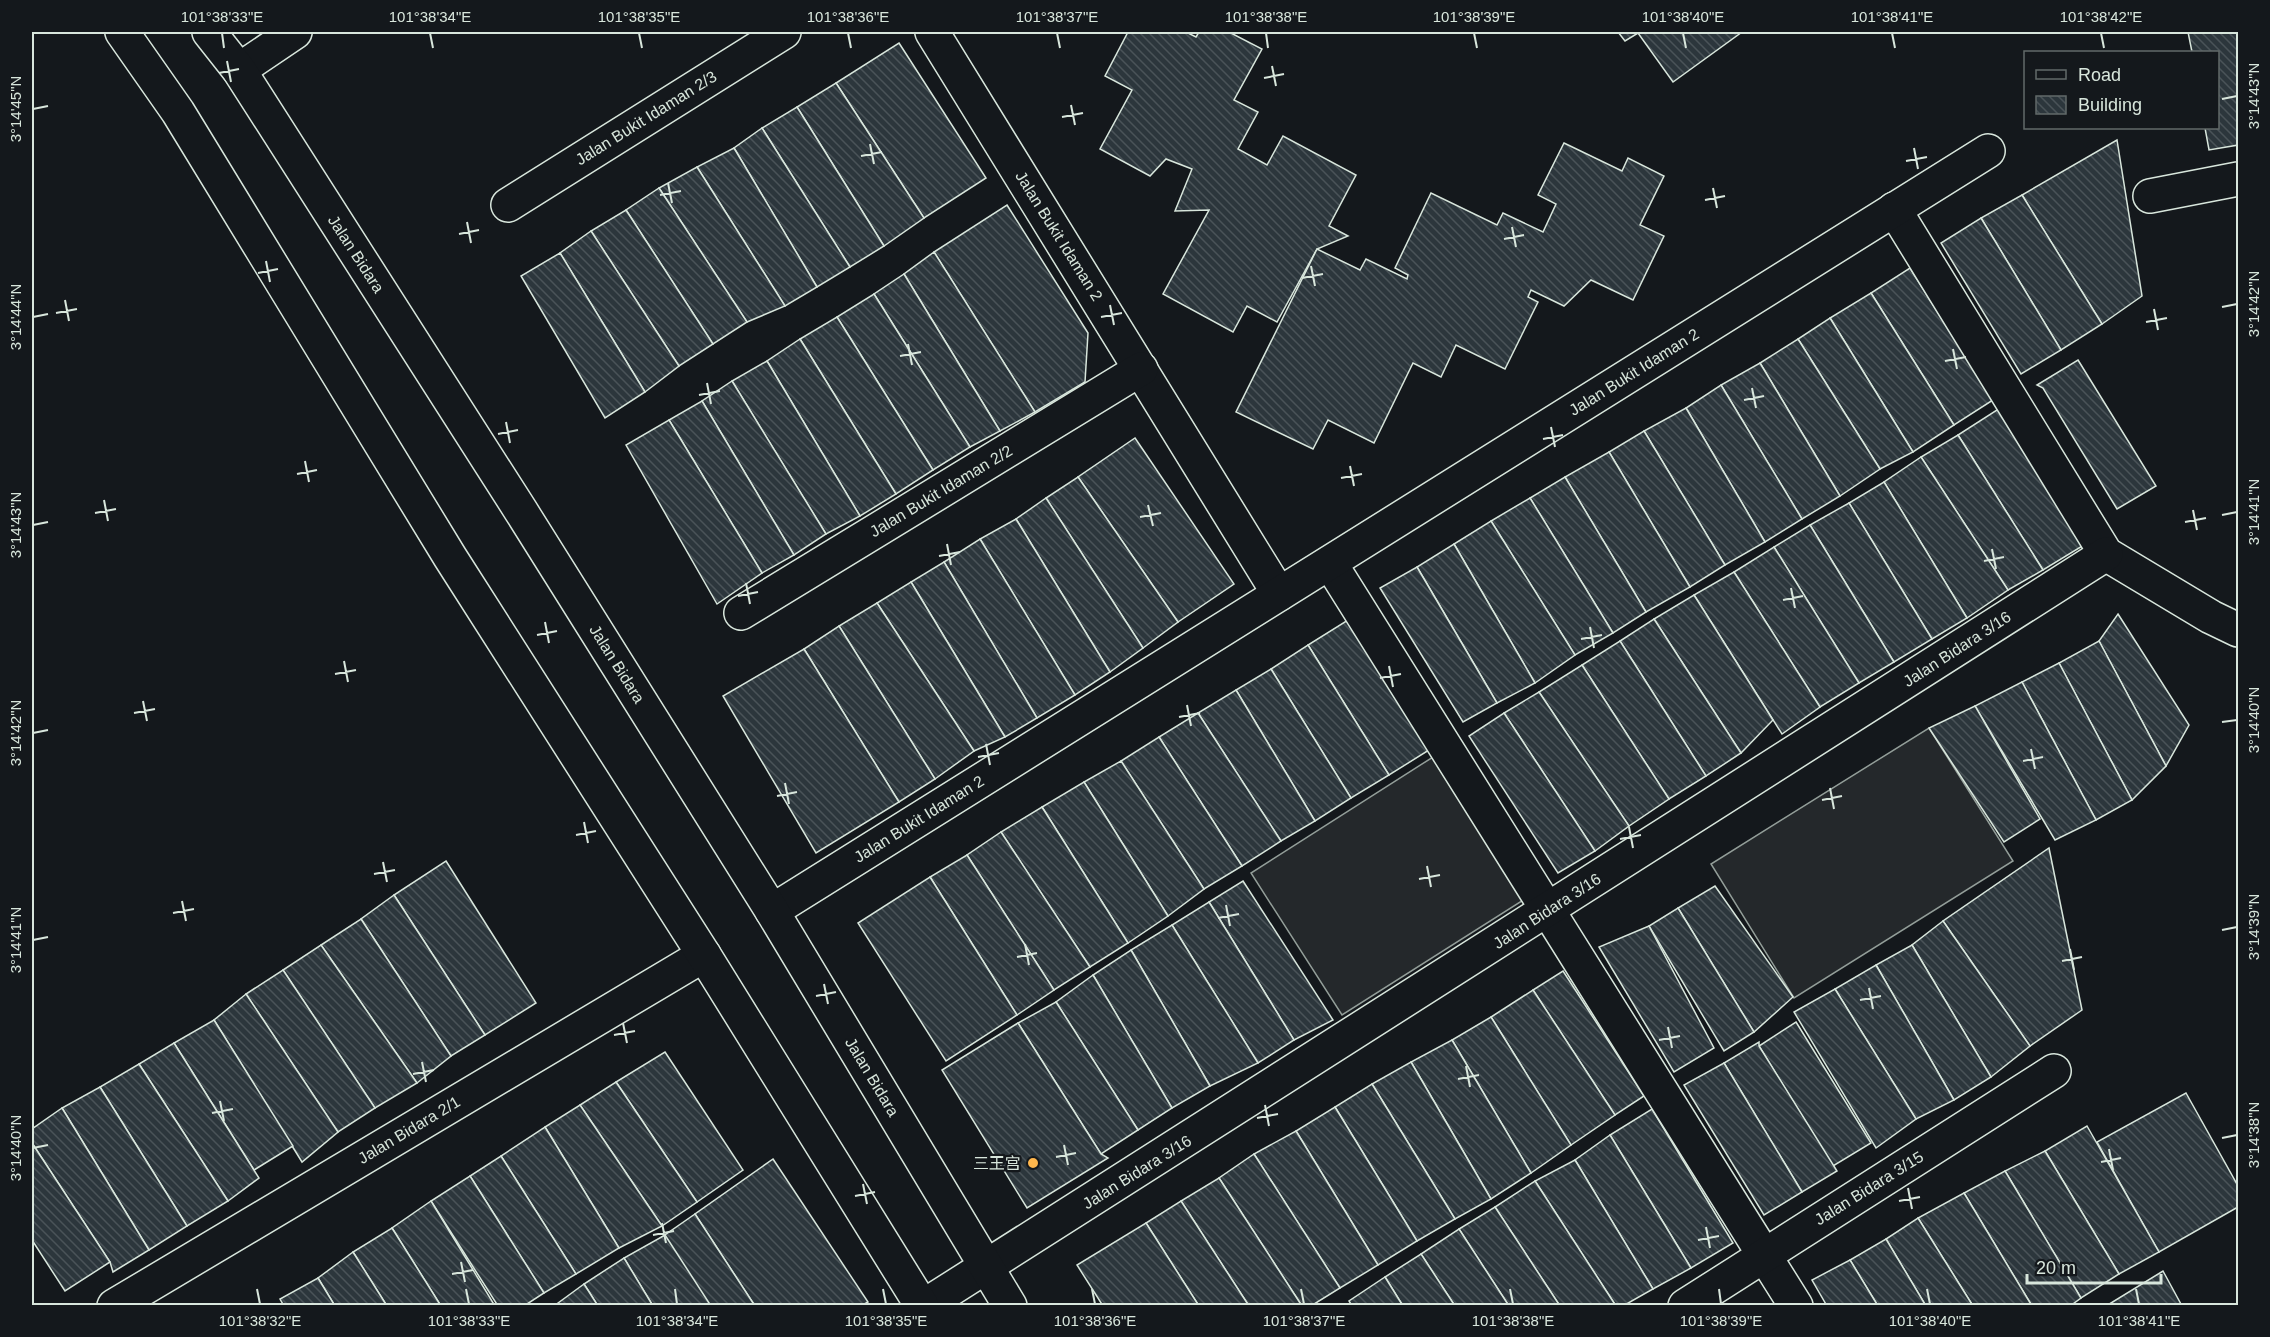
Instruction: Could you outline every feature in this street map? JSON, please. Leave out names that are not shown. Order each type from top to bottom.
[{"type":"street","points":[[122,32],[178,112],[450,557],[705,955],[923,1305]]},
{"type":"street","name":"Jalan Bidara","points":[[209,32],[239,70],[521,510],[772,911],[1010,1305]]},
{"type":"street","points":[[239,70],[296,32]]},
{"type":"street","name":"Jalan Bukit Idaman 2/3","points":[[508,205],[784,32]]},
{"type":"street","name":"Jalan Bukit Idaman 2","points":[[932,32],[1279,594]]},
{"type":"street","name":"Jalan Bukit Idaman 2","points":[[772,911],[1988,151]]},
{"type":"street","points":[[2150,196],[2238,179]]},
{"type":"street","points":[[1894,209],[2106,554],[2211,617],[2238,630]]},
{"type":"street","name":"Jalan Bukit Idaman 2/2","points":[[741,613],[1141,369]]},
{"type":"street","name":"Jalan Bidara 3/16","points":[[923,1305],[987,1267],[2106,554]]},
{"type":"street","points":[[1329,563],[1796,1305]]},
{"type":"street","name":"Jalan Bidara 2/1","points":[[114,1305],[705,955]]},
{"type":"street","name":"Jalan Bidara 3/15","points":[[1685,1305],[2054,1071]]},
{"type":"shaded area","points":[[1929,728],[2013,861],[1794,998],[1711,864]]},
{"type":"shaded area","points":[[1433,757],[1525,899],[1342,1015],[1251,873]]},
{"type":"building","points":[[1128,32],[1186,32],[1196,37],[1199,32],[1229,32],[1262,49],[1234,100],[1258,112],[1238,149],[1267,165],[1283,136],[1356,175],[1329,226],[1348,236],[1317,249],[1277,322],[1247,306],[1233,332],[1163,294],[1209,210],[1175,211],[1192,169],[1166,159],[1150,176],[1100,149],[1132,90],[1105,76]]},
{"type":"building","points":[[1618,32],[1742,32],[1673,82],[1638,33],[1625,41]]},
{"type":"building","points":[[2188,32],[2238,32],[2238,145],[2209,150],[2205,129],[2219,129],[2219,51],[2192,51]]},
{"type":"building","points":[[899,43],[986,178],[924,218],[836,83]]},
{"type":"building","points":[[836,83],[924,218],[884,246],[797,107]]},
{"type":"building","points":[[797,107],[884,246],[850,267],[762,128]]},
{"type":"building","points":[[762,128],[850,267],[817,287],[734,148]]},
{"type":"building","points":[[2117,140],[2142,296],[2102,324],[2022,195]]},
{"type":"building","points":[[1564,143],[1622,171],[1628,158],[1664,176],[1640,225],[1664,236],[1633,300],[1591,280],[1564,306],[1531,290],[1528,297],[1538,302],[1505,369],[1456,345],[1441,377],[1413,363],[1374,443],[1328,420],[1313,449],[1236,412],[1317,249],[1360,270],[1366,259],[1407,279],[1408,275],[1395,268],[1431,193],[1497,225],[1503,213],[1543,232],[1556,204],[1538,195]]},
{"type":"building","points":[[734,148],[817,287],[785,306],[697,167]]},
{"type":"building","points":[[697,167],[785,306],[747,322],[659,188]]},
{"type":"building","points":[[659,188],[747,322],[713,344],[626,210]]},
{"type":"building","points":[[2022,195],[2102,324],[2061,350],[1981,218]]},
{"type":"building","points":[[1007,205],[1088,333],[1085,382],[1035,412],[934,252]]},
{"type":"building","points":[[626,210],[713,344],[679,366],[591,231]]},
{"type":"building","points":[[1981,218],[2061,350],[2021,374],[1941,243]]},
{"type":"building","points":[[591,231],[679,366],[645,392],[560,253]]},
{"type":"building","points":[[934,252],[1035,412],[1000,431],[904,274]]},
{"type":"building","points":[[560,253],[645,392],[605,418],[521,276]]},
{"type":"building","points":[[1910,268],[1993,400],[1954,425],[1871,293]]},
{"type":"building","points":[[904,274],[1000,431],[970,447],[874,294]]},
{"type":"building","points":[[1871,293],[1954,425],[1913,452],[1830,318]]},
{"type":"building","points":[[874,294],[970,447],[933,470],[837,317]]},
{"type":"building","points":[[837,317],[933,470],[896,494],[800,339]]},
{"type":"building","points":[[1830,318],[1913,452],[1880,469],[1798,339]]},
{"type":"building","points":[[800,339],[896,494],[860,516],[767,361]]},
{"type":"building","points":[[1798,339],[1880,469],[1840,496],[1760,363]]},
{"type":"building","points":[[2078,360],[2156,486],[2117,509],[2043,388],[2037,385]]},
{"type":"building","points":[[767,361],[860,516],[826,534],[732,381]]},
{"type":"building","points":[[1760,363],[1840,496],[1802,519],[1721,385]]},
{"type":"building","points":[[732,381],[826,534],[794,555],[702,401]]},
{"type":"building","points":[[1721,385],[1802,519],[1765,542],[1686,408]]},
{"type":"building","points":[[702,401],[794,555],[762,573],[669,420]]},
{"type":"building","points":[[1686,408],[1765,542],[1725,565],[1644,431]]},
{"type":"building","points":[[2000,408],[2084,545],[2043,570],[1958,435]]},
{"type":"building","points":[[669,420],[762,573],[717,604],[626,445]]},
{"type":"building","points":[[1644,431],[1725,565],[1690,587],[1609,452]]},
{"type":"building","points":[[1958,435],[2043,570],[2008,590],[1921,457]]},
{"type":"building","points":[[1135,438],[1234,584],[1178,622],[1078,477]]},
{"type":"building","points":[[1609,452],[1690,587],[1646,612],[1565,477]]},
{"type":"building","points":[[1921,457],[2008,590],[1967,618],[1884,482]]},
{"type":"building","points":[[1078,477],[1178,622],[1143,648],[1046,498]]},
{"type":"building","points":[[1565,477],[1646,612],[1613,633],[1530,498]]},
{"type":"building","points":[[1884,482],[1967,618],[1932,639],[1849,503]]},
{"type":"building","points":[[1046,498],[1143,648],[1110,672],[1016,519]]},
{"type":"building","points":[[1530,498],[1613,633],[1575,655],[1491,521]]},
{"type":"building","points":[[1849,503],[1932,639],[1894,662],[1810,525]]},
{"type":"building","points":[[1016,519],[1110,672],[1075,695],[980,539]]},
{"type":"building","points":[[1491,521],[1575,655],[1535,683],[1454,544]]},
{"type":"building","points":[[1810,525],[1894,662],[1859,683],[1774,547]]},
{"type":"building","points":[[980,539],[1075,695],[1037,718],[944,562]]},
{"type":"building","points":[[1454,544],[1535,683],[1497,703],[1417,567]]},
{"type":"building","points":[[1774,547],[1859,683],[1820,707],[1734,572]]},
{"type":"building","points":[[944,562],[1037,718],[1005,737],[911,582]]},
{"type":"building","points":[[1417,567],[1497,703],[1463,722],[1380,588]]},
{"type":"building","points":[[1734,572],[1820,707],[1782,734],[1694,595]]},
{"type":"building","points":[[911,582],[1005,737],[974,751],[877,603]]},
{"type":"building","points":[[1694,595],[1773,720],[1741,753],[1654,619]]},
{"type":"building","points":[[877,603],[974,751],[935,779],[839,626]]},
{"type":"building","points":[[2118,614],[2189,725],[2166,766],[2099,641]]},
{"type":"building","points":[[1654,619],[1741,753],[1706,776],[1620,641]]},
{"type":"building","points":[[1348,620],[1429,750],[1389,775],[1308,645]]},
{"type":"building","points":[[839,626],[935,779],[899,802],[804,649]]},
{"type":"building","points":[[1620,641],[1706,776],[1669,799],[1582,665]]},
{"type":"building","points":[[2099,641],[2166,766],[2132,800],[2059,663]]},
{"type":"building","points":[[1308,645],[1389,775],[1351,798],[1271,669]]},
{"type":"building","points":[[804,649],[899,802],[816,853],[723,696]]},
{"type":"building","points":[[2059,663],[2132,800],[2096,820],[2022,682]]},
{"type":"building","points":[[1582,665],[1669,799],[1629,826],[1539,692]]},
{"type":"building","points":[[1271,669],[1351,798],[1315,821],[1236,690]]},
{"type":"building","points":[[2022,682],[2096,820],[2055,840],[1975,706]]},
{"type":"building","points":[[1236,690],[1315,821],[1281,841],[1198,713]]},
{"type":"building","points":[[1539,692],[1629,826],[1595,851],[1504,713]]},
{"type":"building","points":[[1975,706],[2040,819],[2004,842],[1929,728]]},
{"type":"building","points":[[1198,713],[1281,841],[1242,866],[1159,737]]},
{"type":"building","points":[[1504,713],[1595,851],[1558,873],[1469,736]]},
{"type":"building","points":[[1159,737],[1242,866],[1204,889],[1121,761]]},
{"type":"building","points":[[1121,761],[1204,889],[1168,916],[1084,782]]},
{"type":"building","points":[[1084,782],[1168,916],[1128,943],[1042,807]]},
{"type":"building","points":[[1042,807],[1128,943],[1090,967],[1001,832]]},
{"type":"building","points":[[1001,832],[1090,967],[1054,990],[967,855]]},
{"type":"building","points":[[2049,848],[2082,1010],[2030,1046],[1943,921]]},
{"type":"building","points":[[967,855],[1054,990],[1017,1015],[930,877]]},
{"type":"building","points":[[446,861],[536,1003],[485,1035],[394,895]]},
{"type":"building","points":[[930,877],[1017,1015],[946,1061],[858,923]]},
{"type":"building","points":[[1243,881],[1333,1020],[1294,1040],[1209,902]]},
{"type":"building","points":[[1715,886],[1793,997],[1754,1032],[1678,908]]},
{"type":"building","points":[[394,895],[485,1035],[451,1056],[361,919]]},
{"type":"building","points":[[1209,902],[1294,1040],[1258,1063],[1172,925]]},
{"type":"building","points":[[1678,908],[1754,1032],[1724,1051],[1649,926]]},
{"type":"building","points":[[361,919],[451,1056],[417,1083],[321,945]]},
{"type":"building","points":[[1943,921],[2030,1046],[1991,1077],[1912,945]]},
{"type":"building","points":[[1172,925],[1258,1063],[1210,1086],[1131,950]]},
{"type":"building","points":[[1649,926],[1714,1048],[1674,1072],[1599,947]]},
{"type":"building","points":[[321,945],[417,1083],[375,1108],[283,970]]},
{"type":"building","points":[[1912,945],[1991,1077],[1954,1100],[1876,965]]},
{"type":"building","points":[[1131,950],[1210,1086],[1172,1108],[1093,975]]},
{"type":"building","points":[[1876,965],[1954,1100],[1916,1119],[1835,989]]},
{"type":"building","points":[[283,970],[375,1108],[338,1132],[246,994]]},
{"type":"building","points":[[1563,971],[1644,1096],[1615,1115],[1533,990]]},
{"type":"building","points":[[1093,975],[1172,1108],[1138,1130],[1056,1002]]},
{"type":"building","points":[[1835,989],[1916,1119],[1876,1148],[1794,1012]]},
{"type":"building","points":[[1533,990],[1615,1115],[1571,1145],[1491,1017]]},
{"type":"building","points":[[246,994],[338,1132],[302,1162],[214,1020]]},
{"type":"building","points":[[1056,1002],[1138,1130],[1101,1154],[1018,1023]]},
{"type":"building","points":[[1491,1017],[1571,1145],[1531,1173],[1452,1040]]},
{"type":"building","points":[[214,1020],[293,1146],[254,1170],[174,1043]]},
{"type":"building","points":[[1796,1022],[1871,1143],[1833,1166],[1759,1046]]},
{"type":"building","points":[[1018,1023],[1101,1154],[1108,1158],[1027,1208],[942,1070]]},
{"type":"building","points":[[1452,1040],[1531,1173],[1491,1199],[1411,1062]]},
{"type":"building","points":[[1759,1042],[1759,1046],[1837,1171],[1802,1192],[1724,1063]]},
{"type":"building","points":[[174,1043],[259,1178],[228,1201],[139,1064]]},
{"type":"building","points":[[665,1052],[743,1170],[697,1202],[616,1082]]},
{"type":"building","points":[[1411,1062],[1491,1199],[1455,1219],[1372,1084]]},
{"type":"building","points":[[1724,1063],[1802,1192],[1764,1215],[1684,1085]]},
{"type":"building","points":[[139,1064],[228,1201],[187,1226],[100,1087]]},
{"type":"building","points":[[616,1082],[697,1202],[662,1226],[580,1105]]},
{"type":"building","points":[[1372,1084],[1455,1219],[1417,1241],[1335,1107]]},
{"type":"building","points":[[100,1087],[187,1226],[149,1250],[62,1108]]},
{"type":"building","points":[[2186,1093],[2238,1186],[2238,1207],[2159,1252],[2097,1142]]},
{"type":"building","points":[[580,1105],[662,1226],[619,1248],[545,1127]]},
{"type":"building","points":[[1335,1107],[1417,1241],[1378,1265],[1296,1131]]},
{"type":"building","points":[[62,1108],[149,1250],[113,1272],[110,1262],[32,1143],[32,1129]]},
{"type":"building","points":[[1652,1109],[1733,1243],[1691,1268],[1610,1135]]},
{"type":"building","points":[[2087,1126],[2159,1252],[2119,1274],[2045,1151]]},
{"type":"building","points":[[545,1127],[619,1248],[576,1274],[501,1156]]},
{"type":"building","points":[[1296,1131],[1378,1265],[1340,1288],[1254,1154]]},
{"type":"building","points":[[1610,1135],[1691,1268],[1653,1289],[1575,1160]]},
{"type":"building","points":[[32,1143],[110,1262],[65,1291],[32,1240]]},
{"type":"building","points":[[2045,1151],[2119,1274],[2081,1298],[2005,1171]]},
{"type":"building","points":[[1254,1154],[1340,1288],[1311,1306],[1302,1306],[1219,1178]]},
{"type":"building","points":[[501,1156],[576,1274],[544,1293],[470,1176]]},
{"type":"building","points":[[773,1159],[868,1302],[861,1306],[755,1306],[695,1214]]},
{"type":"building","points":[[1575,1160],[1653,1289],[1623,1306],[1616,1306],[1535,1181]]},
{"type":"building","points":[[2005,1171],[2081,1298],[2070,1306],[2032,1306],[1964,1193]]},
{"type":"building","points":[[470,1176],[544,1293],[524,1306],[498,1306],[431,1201]]},
{"type":"building","points":[[1219,1178],[1302,1306],[1249,1306],[1181,1201]]},
{"type":"building","points":[[1535,1181],[1616,1306],[1560,1306],[1495,1207]]},
{"type":"building","points":[[1964,1193],[2032,1306],[1973,1306],[1918,1218]]},
{"type":"building","points":[[431,1201],[495,1306],[441,1306],[392,1228]]},
{"type":"building","points":[[1181,1201],[1249,1306],[1199,1306],[1146,1223]]},
{"type":"building","points":[[1495,1207],[1560,1306],[1509,1306],[1459,1229]]},
{"type":"building","points":[[695,1214],[755,1306],[709,1306],[662,1237]]},
{"type":"building","points":[[1918,1218],[1973,1306],[1926,1306],[1886,1239]]},
{"type":"building","points":[[1146,1223],[1199,1306],[1103,1306],[1077,1265]]},
{"type":"building","points":[[392,1228],[441,1306],[387,1306],[353,1252]]},
{"type":"building","points":[[1459,1229],[1509,1306],[1455,1306],[1421,1254]]},
{"type":"building","points":[[665,1235],[711,1306],[653,1306],[624,1258]]},
{"type":"building","points":[[1886,1239],[1926,1306],[1878,1306],[1850,1260]]},
{"type":"building","points":[[353,1252],[387,1306],[335,1306],[318,1278]]},
{"type":"building","points":[[1421,1254],[1455,1306],[1403,1306],[1385,1277]]},
{"type":"building","points":[[624,1258],[653,1306],[598,1306],[584,1284]]},
{"type":"building","points":[[1850,1260],[1878,1306],[1827,1306],[1812,1280]]},
{"type":"building","points":[[2163,1271],[2182,1306],[2106,1306]]},
{"type":"building","points":[[1385,1277],[1403,1306],[1352,1306],[1349,1301]]},
{"type":"building","points":[[318,1278],[335,1306],[284,1306],[280,1299]]},
{"type":"building","points":[[584,1284],[598,1306],[554,1306]]},
{"type":"place","name":"三王宫","points":[[1033,1163]]}]
